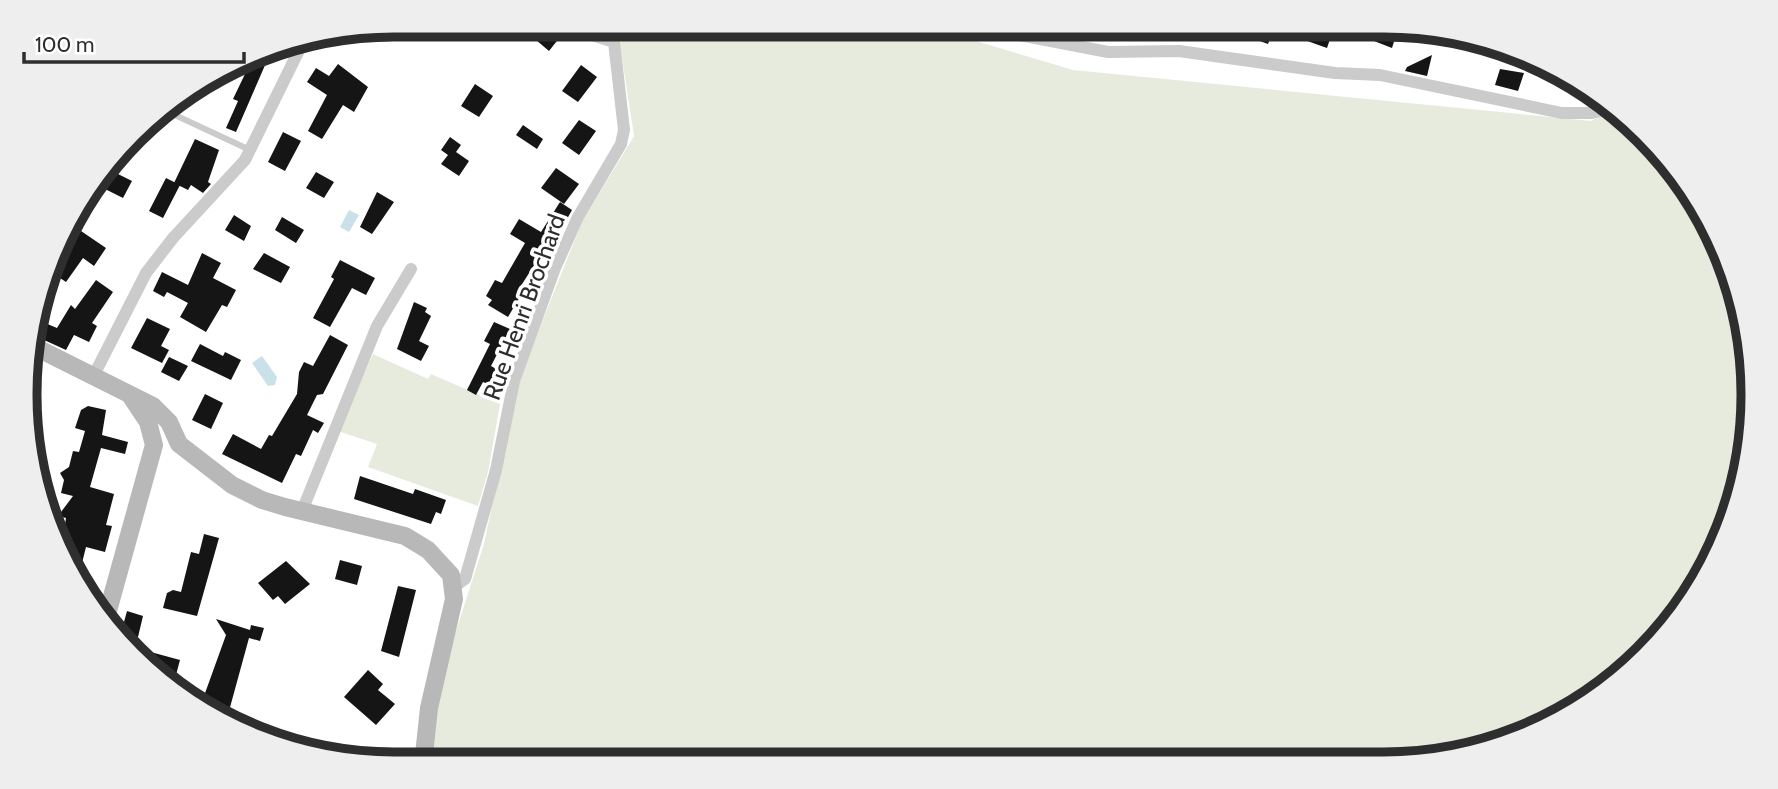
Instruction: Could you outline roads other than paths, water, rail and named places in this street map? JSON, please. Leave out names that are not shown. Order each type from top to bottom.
[{"type":"main road","points":[[40,351],[153,406],[177,438],[232,485],[262,500],[405,536],[440,561],[450,575],[454,587],[429,708],[424,752]]},
{"type":"main road","points":[[109,609],[154,440],[144,413],[130,395]]},
{"type":"street","name":"Rue Henri Brochard","points":[[454,587],[464,579],[478,535],[496,470],[514,381],[555,268],[578,217],[621,144],[624,130],[614,42],[598,37]]},
{"type":"street","points":[[1032,37],[1108,52],[1179,51],[1335,74],[1380,75],[1562,113],[1600,111]]},
{"type":"street","points":[[93,377],[146,273],[173,237],[245,160],[299,50]]},
{"type":"street","points":[[302,511],[377,326],[411,269]]},
{"type":"street","points":[[154,440],[177,438]]},
{"type":"lane","points":[[173,114],[250,150]]},
{"type":"water","points":[[349,210],[359,215],[349,232],[340,227]]},
{"type":"water","points":[[262,356],[277,377],[275,385],[268,386],[252,363]]}]
